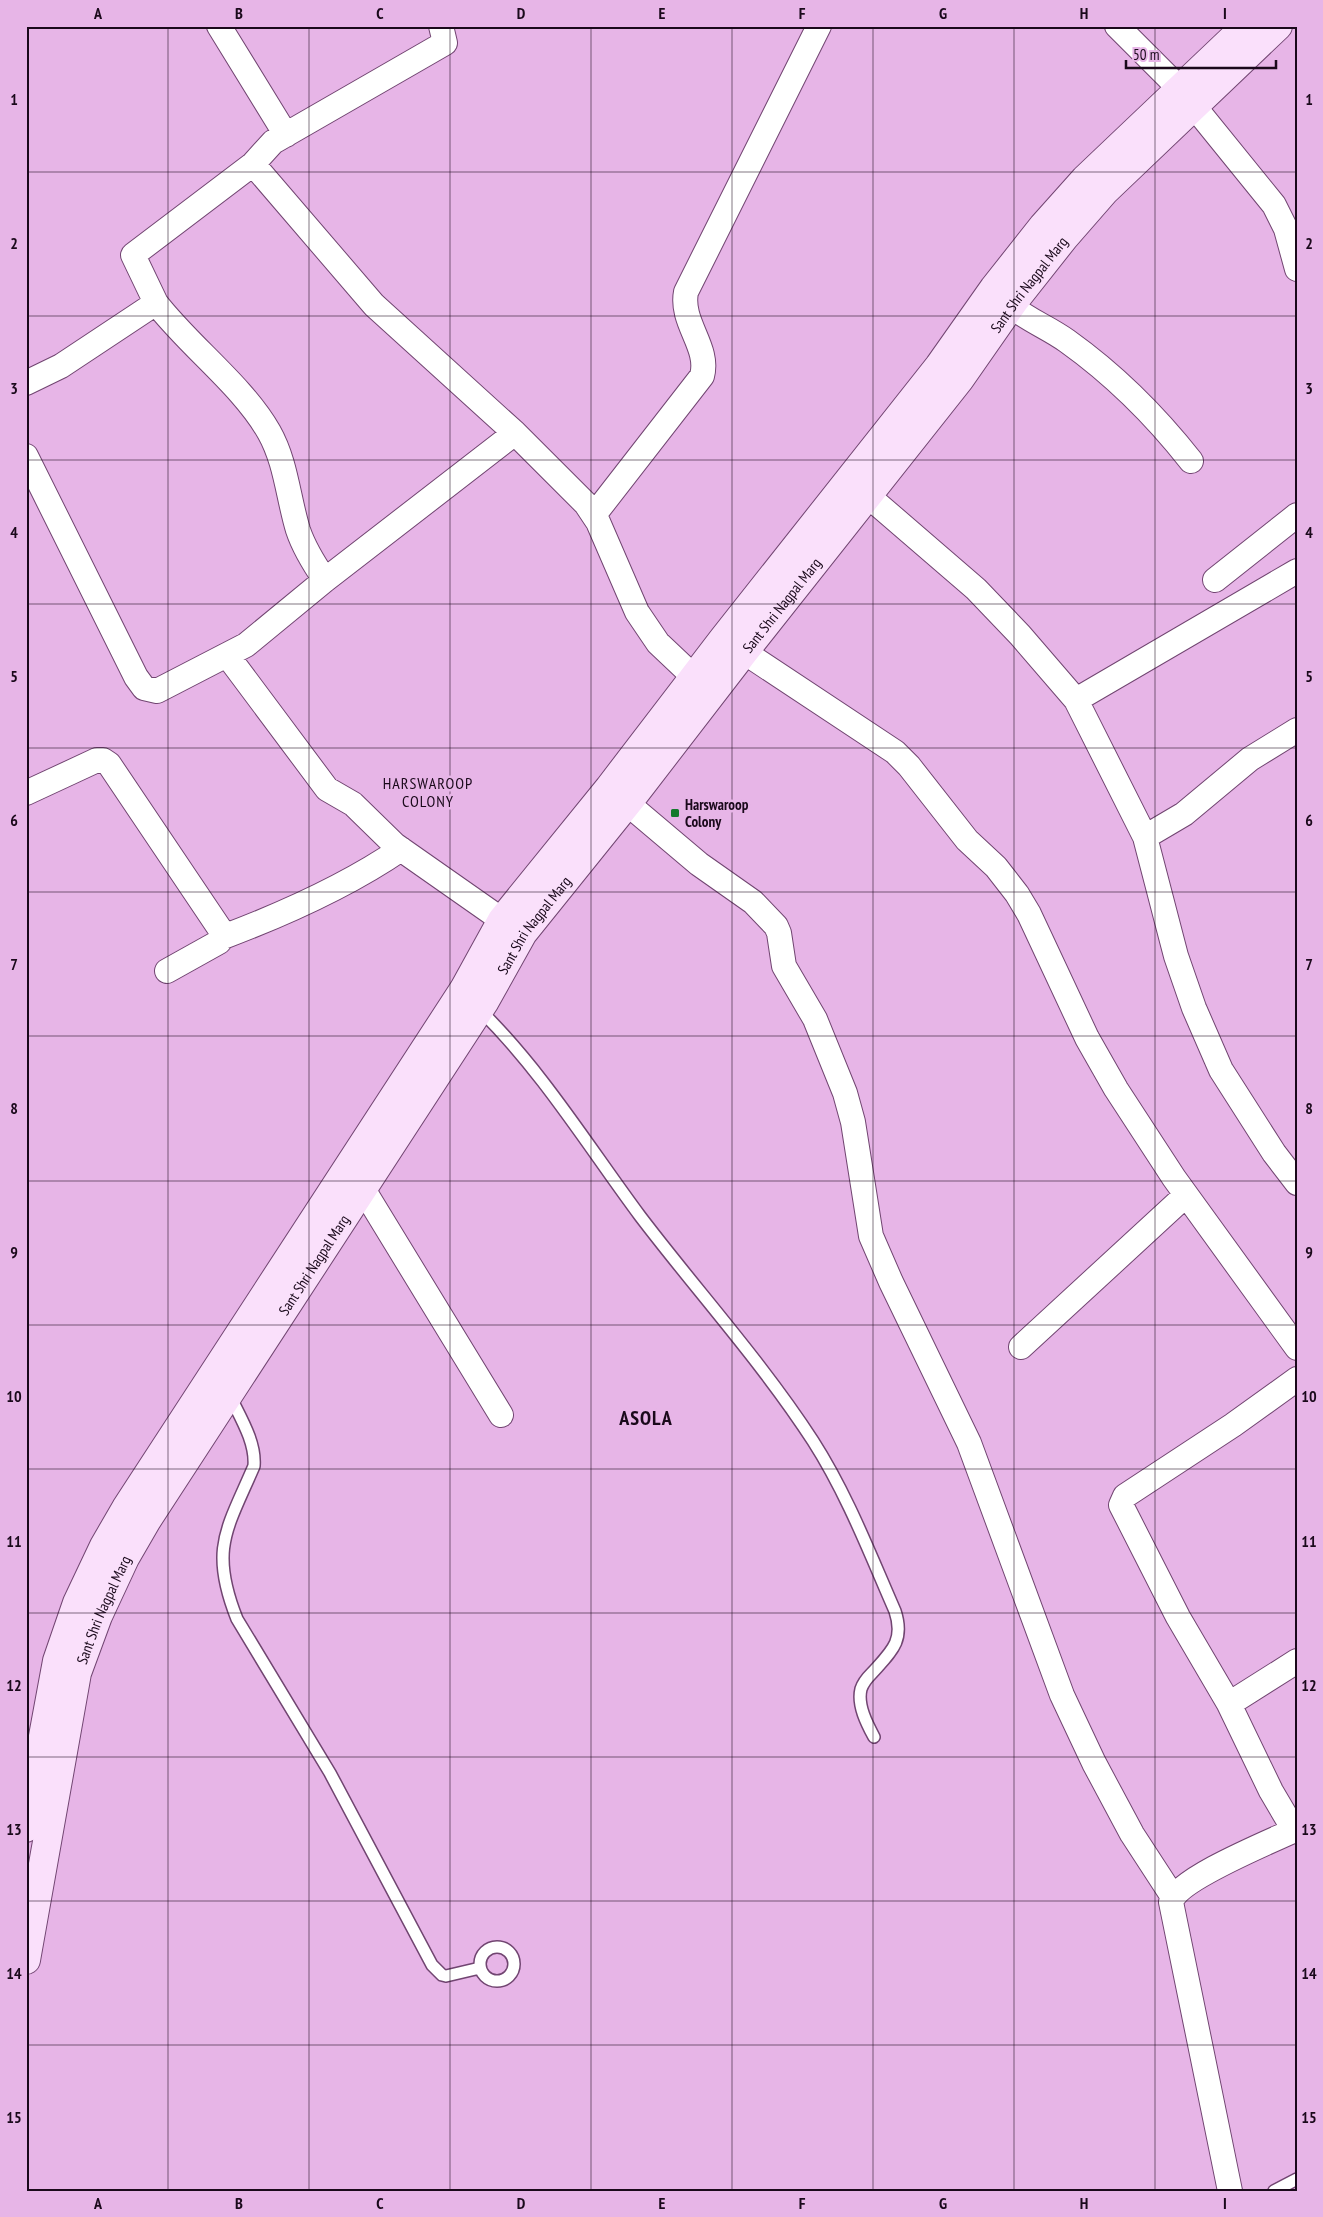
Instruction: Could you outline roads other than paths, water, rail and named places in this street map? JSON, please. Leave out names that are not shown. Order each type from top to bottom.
[{"type":"main road","name":"Sant Shri Nagpal Marg","points":[[26,1960],[78,1673],[98,1616],[125,1558],[147,1520],[480,1010],[523,933],[628,804],[744,652],[960,378],[1011,306],[1064,238],[1188,98],[1246,26]]},
{"type":"main road","name":"Sant Shri Nagpal Marg","points":[[26,1828],[57,1660],[77,1604],[104,1546],[126,1508],[464,989],[502,920],[940,366],[994,288],[1043,226],[1085,179],[1278,26]]},
{"type":"street","points":[[219,26],[286,135]]},
{"type":"street","points":[[324,580],[307,552],[298,530],[276,447],[268,431],[252,408],[156,304],[133,255],[253,164],[273,142],[445,43],[441,26]]},
{"type":"street","points":[[594,514],[702,376],[703,359],[684,307],[686,292],[818,26]]},
{"type":"street","points":[[1117,26],[1188,98],[1274,205],[1286,229],[1297,269]]},
{"type":"street","points":[[253,164],[374,305],[515,433],[572,489],[594,514],[637,612],[658,642],[695,678]]},
{"type":"street","points":[[26,383],[61,366],[156,304]]},
{"type":"street","points":[[1011,306],[1066,340],[1132,392],[1162,424],[1191,461]]},
{"type":"street","points":[[26,456],[140,684],[149,690],[157,691],[246,645],[324,580],[515,433]]},
{"type":"street","points":[[867,495],[976,589],[1020,635],[1076,700],[1144,837],[1176,956],[1194,1008],[1217,1061],[1274,1153],[1297,1182]]},
{"type":"street","points":[[1215,580],[1297,515]]},
{"type":"street","points":[[1076,700],[1297,571]]},
{"type":"street","points":[[744,652],[895,752],[909,766],[967,840],[1008,881],[1029,914],[1087,1038],[1116,1089],[1186,1195],[1297,1348]]},
{"type":"street","points":[[226,655],[322,784],[353,804],[385,837],[400,849],[502,920]]},
{"type":"street","points":[[1144,837],[1184,814],[1250,759],[1297,730]]},
{"type":"street","points":[[26,793],[97,760],[107,762],[220,927],[222,937]]},
{"type":"street","points":[[628,804],[699,864],[753,902],[776,926],[780,933],[784,966],[815,1019],[845,1093],[853,1122],[871,1236],[891,1282],[969,1443],[1062,1695],[1094,1763],[1137,1842],[1172,1897]]},
{"type":"street","points":[[167,971],[219,942],[222,937],[259,923],[341,884],[371,869],[400,849]]},
{"type":"street","points":[[363,1189],[501,1415]]},
{"type":"street","points":[[1021,1347],[1186,1195]]},
{"type":"street","points":[[1230,2191],[1170,1906],[1172,1897],[1181,1888],[1232,1858],[1296,1829],[1272,1790],[1228,1704],[1178,1617],[1121,1505],[1125,1496],[1233,1425],[1297,1379]]},
{"type":"street","points":[[1228,1704],[1297,1661]]},
{"type":"lane","points":[[480,1010],[520,1052],[652,1232],[736,1334],[813,1441],[835,1480],[891,1603],[900,1630],[898,1639],[891,1651],[861,1688],[862,1706],[866,1722],[874,1737]]},
{"type":"lane","points":[[229,1394],[253,1447],[255,1457],[254,1466],[228,1523],[223,1545],[224,1571],[230,1602],[237,1619],[330,1773],[432,1965],[442,1975],[446,1976],[480,1968]]},
{"type":"lane","points":[[1274,2191],[1297,2179]]},
{"type":"place","name":"Harswaroop Colony","points":[[675,813]]},
{"type":"district","name":"HARSWAROOP COLONY","points":[[428,792]]},
{"type":"district","name":"ASOLA","points":[[646,1418]]}]
